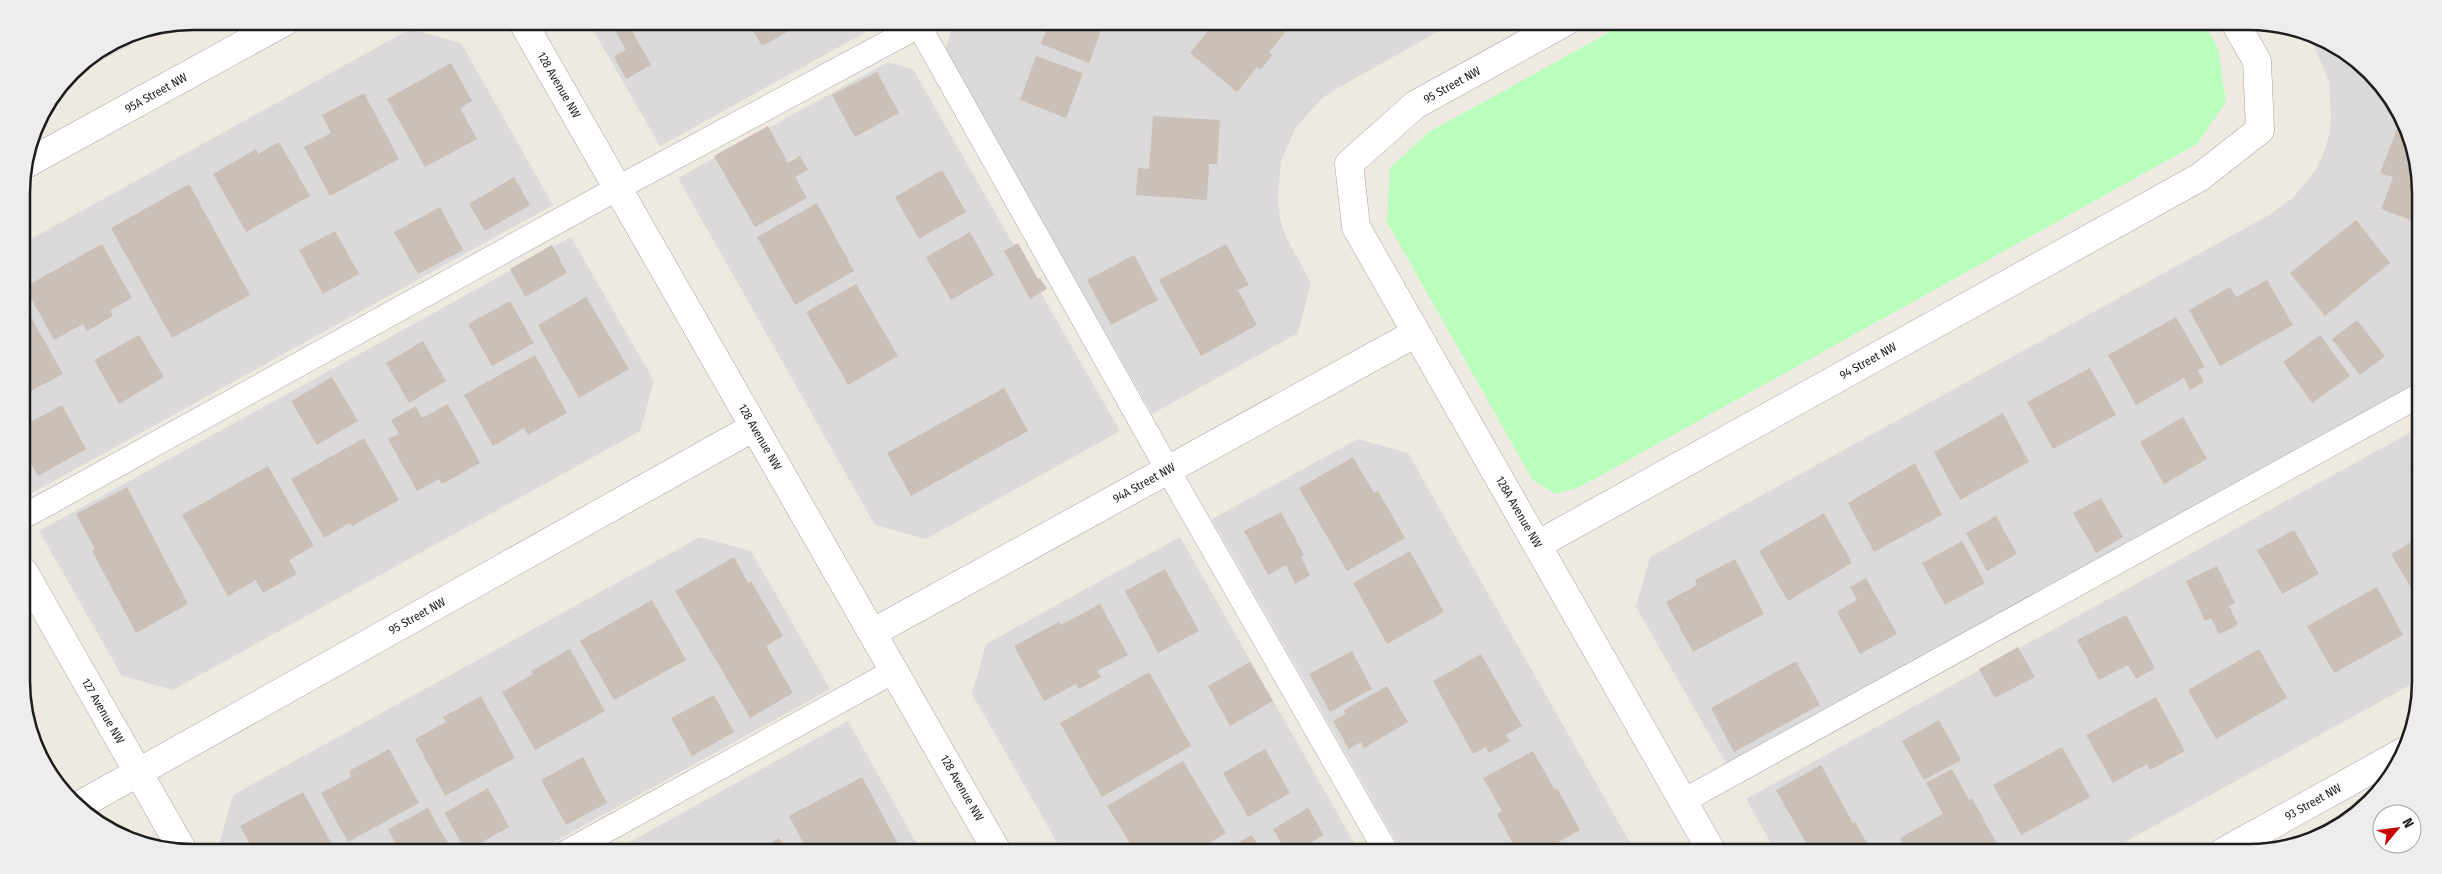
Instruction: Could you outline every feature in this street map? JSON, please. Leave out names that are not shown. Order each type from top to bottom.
[{"type":"street","name":"95A Street NW","points":[[33,160],[270,30]]},
{"type":"street","name":"128 Avenue NW","points":[[527,30],[993,844]]},
{"type":"street","name":"95 Street NW","points":[[1349,164],[1415,105],[1551,30]]},
{"type":"street","name":"94 Street NW","points":[[1537,545],[2200,177],[2260,130],[2257,61],[2239,30]]},
{"type":"street","name":"128A Avenue NW","points":[[1349,164],[1356,227],[1707,844]]},
{"type":"street","name":"94A Street NW","points":[[872,633],[1416,333]]},
{"type":"street","name":"95 Street NW","points":[[84,803],[754,426]]},
{"type":"street","name":"127 Avenue NW","points":[[30,583],[179,843]]},
{"type":"street","name":"93 Street NW","points":[[2237,844],[2392,758]]},
{"type":"lane","points":[[30,513],[618,188],[913,30]]},
{"type":"lane","points":[[927,30],[1168,470],[1382,844]]},
{"type":"lane","points":[[1683,802],[2412,400]]},
{"type":"lane","points":[[581,844],[894,671]]},
{"type":"shaded area","points":[[408,30],[461,43],[553,205],[30,494],[30,240]]},
{"type":"shaded area","points":[[593,30],[870,30],[660,146]]},
{"type":"shaded area","points":[[951,30],[1441,30],[1322,98],[1296,127],[1281,161],[1278,199],[1280,218],[1285,235],[1311,283],[1298,333],[1152,414],[945,51]]},
{"type":"shaded area","points":[[140,39],[85,70],[102,57],[130,42]]},
{"type":"shaded area","points":[[2312,43],[2340,57],[2372,85],[2385,102],[2400,130],[2406,151],[2411,172],[2412,193],[2412,388],[1728,767],[1636,607],[1650,557],[2269,215],[2293,198],[2314,172],[2323,155],[2329,136],[2331,117],[2329,82]]},
{"type":"shaded area","points":[[888,62],[913,69],[1120,431],[926,539],[875,525],[678,178]]},
{"type":"shaded area","points":[[571,237],[654,381],[640,431],[173,690],[122,676],[39,531]]},
{"type":"shaded area","points":[[2412,431],[2412,684],[2122,844],[1771,844],[1746,799]]},
{"type":"shaded area","points":[[1358,439],[1408,453],[1631,844],[1398,844],[1212,519]]},
{"type":"shaded area","points":[[700,537],[751,551],[830,689],[550,844],[219,844],[233,795]]},
{"type":"shaded area","points":[[1180,537],[1355,844],[1058,844],[972,694],[986,644]]},
{"type":"shaded area","points":[[848,721],[917,844],[626,844]]},
{"type":"green space","points":[[1614,30],[2208,30],[2218,48],[2226,102],[2197,144],[1580,487],[1555,494],[1532,479],[1387,222],[1390,168],[1429,132]]},
{"type":"building","points":[[615,30],[634,30],[632,31],[651,65],[626,79],[614,56],[626,50]]},
{"type":"building","points":[[753,30],[791,30],[762,46]]},
{"type":"building","points":[[1046,30],[1102,30],[1089,63],[1041,44]]},
{"type":"building","points":[[1209,30],[1287,30],[1269,52],[1273,55],[1260,70],[1257,67],[1237,92],[1190,53]]},
{"type":"building","points":[[1036,56],[1083,73],[1066,118],[1020,100]]},
{"type":"building","points":[[451,63],[472,101],[460,108],[477,139],[425,167],[387,99]]},
{"type":"building","points":[[877,72],[899,113],[855,137],[832,95]]},
{"type":"building","points":[[364,93],[399,159],[330,196],[304,147],[331,133],[322,115]]},
{"type":"building","points":[[1153,116],[1220,120],[1217,164],[1209,164],[1207,200],[1136,195],[1138,168],[1149,169]]},
{"type":"building","points":[[768,126],[788,163],[800,156],[808,170],[795,177],[807,198],[755,227],[714,156]]},
{"type":"building","points":[[2397,129],[2400,130],[2411,172],[2412,220],[2381,209],[2393,177],[2380,173]]},
{"type":"building","points":[[279,142],[310,196],[246,232],[213,174],[256,149],[258,154]]},
{"type":"building","points":[[942,170],[966,212],[919,239],[895,197]]},
{"type":"building","points":[[514,177],[530,205],[485,231],[469,204]]},
{"type":"building","points":[[189,184],[250,295],[172,338],[111,228]]},
{"type":"building","points":[[817,203],[854,271],[795,305],[757,237]]},
{"type":"building","points":[[440,207],[463,250],[418,274],[394,232]]},
{"type":"building","points":[[2356,220],[2390,263],[2325,316],[2290,273]]},
{"type":"building","points":[[335,231],[359,274],[323,294],[299,250]]},
{"type":"building","points":[[970,232],[994,275],[951,300],[926,257]]},
{"type":"building","points":[[1018,243],[1038,279],[1040,278],[1047,289],[1030,299],[1004,251]]},
{"type":"building","points":[[102,244],[132,298],[110,310],[113,316],[87,331],[83,324],[54,340],[30,296],[30,284]]},
{"type":"building","points":[[1226,244],[1249,285],[1238,290],[1257,325],[1201,356],[1159,280]]},
{"type":"building","points":[[552,245],[567,273],[525,297],[510,269]]},
{"type":"building","points":[[1134,255],[1158,300],[1111,325],[1087,280]]},
{"type":"building","points":[[2267,280],[2293,325],[2220,366],[2189,310],[2230,287],[2236,297]]},
{"type":"building","points":[[856,284],[898,356],[848,385],[806,312]]},
{"type":"building","points":[[586,297],[629,369],[579,398],[538,325]]},
{"type":"building","points":[[510,301],[534,343],[492,366],[468,324]]},
{"type":"building","points":[[30,315],[63,374],[30,391]]},
{"type":"building","points":[[2176,317],[2205,367],[2198,370],[2204,382],[2190,390],[2184,378],[2136,405],[2108,355]]},
{"type":"building","points":[[2357,320],[2385,356],[2360,375],[2332,339]]},
{"type":"building","points":[[139,335],[164,377],[119,404],[94,360]]},
{"type":"building","points":[[2320,335],[2350,376],[2312,403],[2283,362]]},
{"type":"building","points":[[423,341],[446,381],[409,403],[386,363]]},
{"type":"building","points":[[535,355],[567,413],[528,435],[524,428],[493,446],[464,395]]},
{"type":"building","points":[[2090,368],[2116,415],[2053,449],[2027,402]]},
{"type":"building","points":[[332,377],[358,421],[317,445],[291,401]]},
{"type":"building","points":[[1004,388],[1028,431],[911,496],[887,453]]},
{"type":"building","points":[[448,404],[480,463],[442,484],[439,479],[417,491],[388,439],[399,434],[391,420],[416,406],[422,418]]},
{"type":"building","points":[[62,405],[86,449],[38,476],[30,462],[30,422]]},
{"type":"building","points":[[2003,413],[2029,462],[1960,500],[1934,452]]},
{"type":"building","points":[[2183,417],[2207,459],[2164,484],[2140,442]]},
{"type":"building","points":[[364,438],[399,500],[352,526],[350,523],[324,538],[291,479]]},
{"type":"building","points":[[1353,457],[1374,493],[1378,491],[1405,538],[1347,571],[1299,488]]},
{"type":"building","points":[[1915,463],[1942,515],[1874,552],[1848,503]]},
{"type":"building","points":[[268,466],[314,546],[289,560],[297,574],[263,593],[256,580],[228,596],[182,515]]},
{"type":"building","points":[[127,487],[188,604],[136,633],[92,551],[95,549],[76,514]]},
{"type":"building","points":[[2101,498],[2123,537],[2096,553],[2073,513]]},
{"type":"building","points":[[1281,512],[1304,555],[1301,557],[1310,575],[1295,584],[1286,565],[1268,575],[1244,531]]},
{"type":"building","points":[[1824,513],[1852,563],[1788,601],[1759,551]]},
{"type":"building","points":[[1996,516],[2017,554],[1987,571],[1966,533]]},
{"type":"building","points":[[2294,530],[2319,574],[2282,594],[2257,550]]},
{"type":"building","points":[[1962,541],[1985,583],[1945,605],[1922,563]]},
{"type":"building","points":[[2412,542],[2412,590],[2391,554]]},
{"type":"building","points":[[1410,551],[1444,612],[1387,644],[1353,583]]},
{"type":"building","points":[[734,557],[748,583],[751,581],[783,636],[766,646],[793,693],[750,718],[675,591]]},
{"type":"building","points":[[1735,559],[1764,614],[1693,652],[1666,602],[1697,585],[1695,580]]},
{"type":"building","points":[[2217,566],[2235,603],[2229,606],[2238,625],[2219,634],[2211,618],[2205,621],[2186,581]]},
{"type":"building","points":[[1165,569],[1199,631],[1158,653],[1125,591]]},
{"type":"building","points":[[1866,578],[1897,634],[1860,654],[1837,612],[1857,600],[1850,587]]},
{"type":"building","points":[[2377,587],[2403,635],[2334,673],[2307,626]]},
{"type":"building","points":[[652,600],[686,660],[614,700],[580,641]]},
{"type":"building","points":[[1100,604],[1128,655],[1097,671],[1101,677],[1079,689],[1076,684],[1044,701],[1014,646],[1059,622],[1061,625]]},
{"type":"building","points":[[2126,615],[2155,668],[2136,679],[2128,665],[2099,680],[2077,640]]},
{"type":"building","points":[[2018,647],[2035,677],[1995,698],[1979,669]]},
{"type":"building","points":[[570,649],[605,711],[535,750],[502,692],[533,674],[531,671]]},
{"type":"building","points":[[2259,649],[2287,698],[2216,739],[2188,690]]},
{"type":"building","points":[[1352,651],[1372,689],[1330,712],[1309,674]]},
{"type":"building","points":[[1481,654],[1522,726],[1506,735],[1510,741],[1489,753],[1486,747],[1473,754],[1433,681]]},
{"type":"building","points":[[1796,661],[1820,705],[1734,752],[1711,708]]},
{"type":"building","points":[[1250,662],[1273,701],[1230,726],[1208,686]]},
{"type":"building","points":[[1149,672],[1191,746],[1102,797],[1060,723]]},
{"type":"building","points":[[1387,686],[1408,722],[1364,748],[1361,742],[1349,749],[1333,721],[1346,714],[1344,710]]},
{"type":"building","points":[[714,695],[734,732],[692,756],[671,718]]},
{"type":"building","points":[[481,696],[515,758],[445,796],[415,739],[446,722],[443,717]]},
{"type":"building","points":[[2156,697],[2185,751],[2150,770],[2147,764],[2113,783],[2086,735]]},
{"type":"building","points":[[1939,720],[1961,760],[1924,780],[1902,741]]},
{"type":"building","points":[[2062,747],[2090,797],[2021,835],[1993,785]]},
{"type":"building","points":[[389,749],[419,803],[348,842],[321,793],[351,777],[349,771]]},
{"type":"building","points":[[1265,749],[1290,793],[1248,817],[1223,773]]},
{"type":"building","points":[[1533,751],[1555,790],[1557,788],[1580,830],[1555,844],[1513,844],[1497,814],[1502,811],[1483,778]]},
{"type":"building","points":[[583,757],[607,803],[566,825],[541,780]]},
{"type":"building","points":[[1183,761],[1226,833],[1208,844],[1130,844],[1107,806]]},
{"type":"building","points":[[1821,765],[1853,823],[1855,822],[1867,844],[1807,844],[1776,790]]},
{"type":"building","points":[[1952,769],[1969,800],[1972,798],[1997,844],[1903,844],[1900,838],[1943,814],[1926,783]]},
{"type":"building","points":[[862,777],[898,844],[804,844],[789,816]]},
{"type":"building","points":[[488,788],[509,827],[479,844],[462,844],[444,813]]},
{"type":"building","points":[[303,792],[332,844],[250,844],[240,826]]},
{"type":"building","points":[[428,808],[448,844],[396,844],[388,829]]},
{"type":"building","points":[[1308,808],[1324,835],[1308,844],[1282,844],[1273,829]]},
{"type":"building","points":[[1252,835],[1257,844],[1236,844]]},
{"type":"building","points":[[779,838],[783,844],[769,844]]}]
